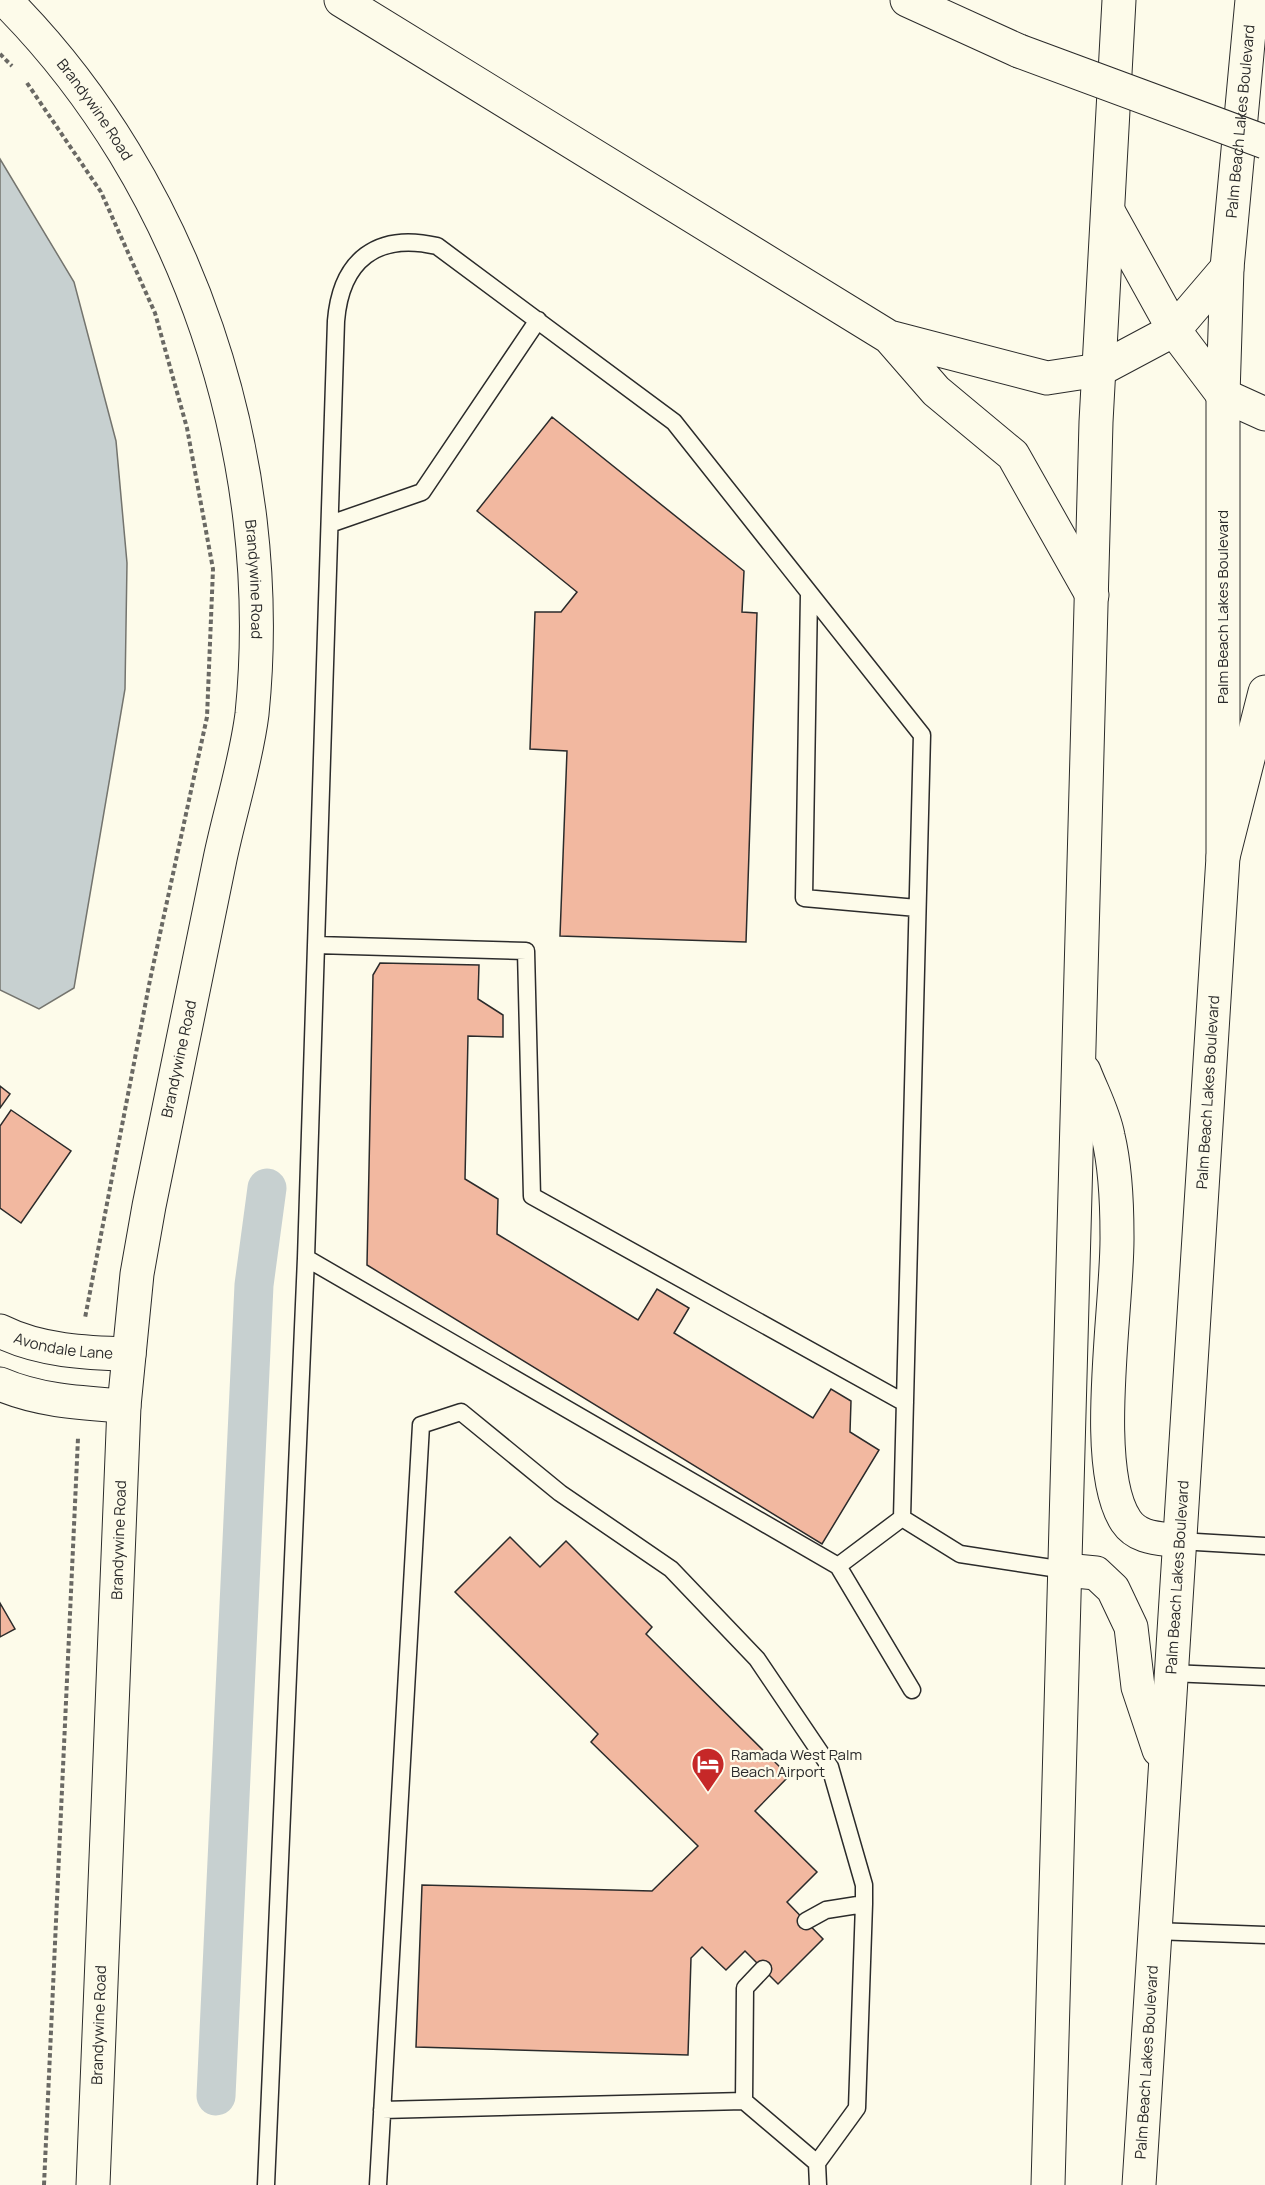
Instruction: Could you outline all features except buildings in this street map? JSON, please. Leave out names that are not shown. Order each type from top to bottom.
[{"type":"main road","name":"Brandywine Road","points":[[5,0],[70,74],[102,118],[153,204],[194,294],[225,388],[240,452],[250,518],[256,617],[251,716],[149,1206],[137,1274],[124,1406],[93,2185]]},
{"type":"main road","points":[[341,0],[890,337],[1047,378],[1099,370],[1174,330],[1227,268]]},
{"type":"main road","points":[[907,0],[1019,51],[1265,142]]},
{"type":"main road","points":[[1048,2185],[1099,370],[1119,0]]},
{"type":"main road","name":"Palm Beach Lakes Boulevard","points":[[1139,2185],[1223,857],[1223,395],[1227,268],[1252,0]]},
{"type":"main road","points":[[1108,211],[1174,330],[1223,395],[1265,414]]},
{"type":"main road","points":[[890,337],[936,391],[1013,455],[1092,596]]},
{"type":"main road","points":[[1223,857],[1265,692]]},
{"type":"main road","points":[[1079,1059],[1108,1134],[1118,1235],[1108,1417],[1110,1475],[1115,1499],[1126,1522],[1142,1536],[1179,1541]]},
{"type":"main road","name":"Avondale Lane","points":[[0,1331],[34,1344],[83,1352],[129,1354]]},
{"type":"main road","points":[[0,1384],[29,1395],[124,1406]]},
{"type":"main road","points":[[1065,1570],[1096,1573],[1113,1589],[1131,1627],[1138,1687],[1165,1766]]},
{"type":"lane","points":[[266,2185],[306,1258],[338,296],[348,273],[365,255],[388,243],[413,240],[437,246],[674,422],[922,735],[902,1518]]},
{"type":"lane","points":[[330,524],[422,492],[538,320]]},
{"type":"lane","points":[[809,594],[804,898],[917,908]]},
{"type":"lane","points":[[316,945],[525,951],[532,1196],[905,1403]]},
{"type":"lane","points":[[306,1258],[838,1566],[912,1690]]},
{"type":"lane","points":[[378,2185],[421,1425],[461,1412],[560,1493],[671,1569],[757,1659],[830,1767],[864,1885],[864,1904],[857,2108],[817,2163],[818,2185]]},
{"type":"lane","points":[[902,1518],[960,1554],[1065,1570]]},
{"type":"lane","points":[[838,1566],[902,1518]]},
{"type":"lane","points":[[1179,1541],[1265,1546]]},
{"type":"lane","points":[[1170,1672],[1265,1677]]},
{"type":"lane","points":[[806,1921],[826,1910],[864,1904]]},
{"type":"lane","points":[[1154,1931],[1265,1935]]},
{"type":"lane","points":[[744,2102],[745,1988],[763,1969]]},
{"type":"lane","points":[[382,2110],[744,2102],[817,2163]]},
{"type":"path","points":[[0,54],[16,71]]},
{"type":"path","points":[[24,79],[101,192],[155,313],[187,428],[213,569],[207,717],[150,980],[85,1314]]},
{"type":"path","points":[[44,2185],[78,1432]]},
{"type":"shaded area","points":[[0,159],[74,282],[116,441],[127,563],[125,689],[74,988],[39,1009],[0,990]]},
{"type":"waterway","points":[[216,2096],[254,1285],[267,1188]]},
{"type":"place","name":"Ramada West Palm Beach Airport","points":[[708,1793]]}]
